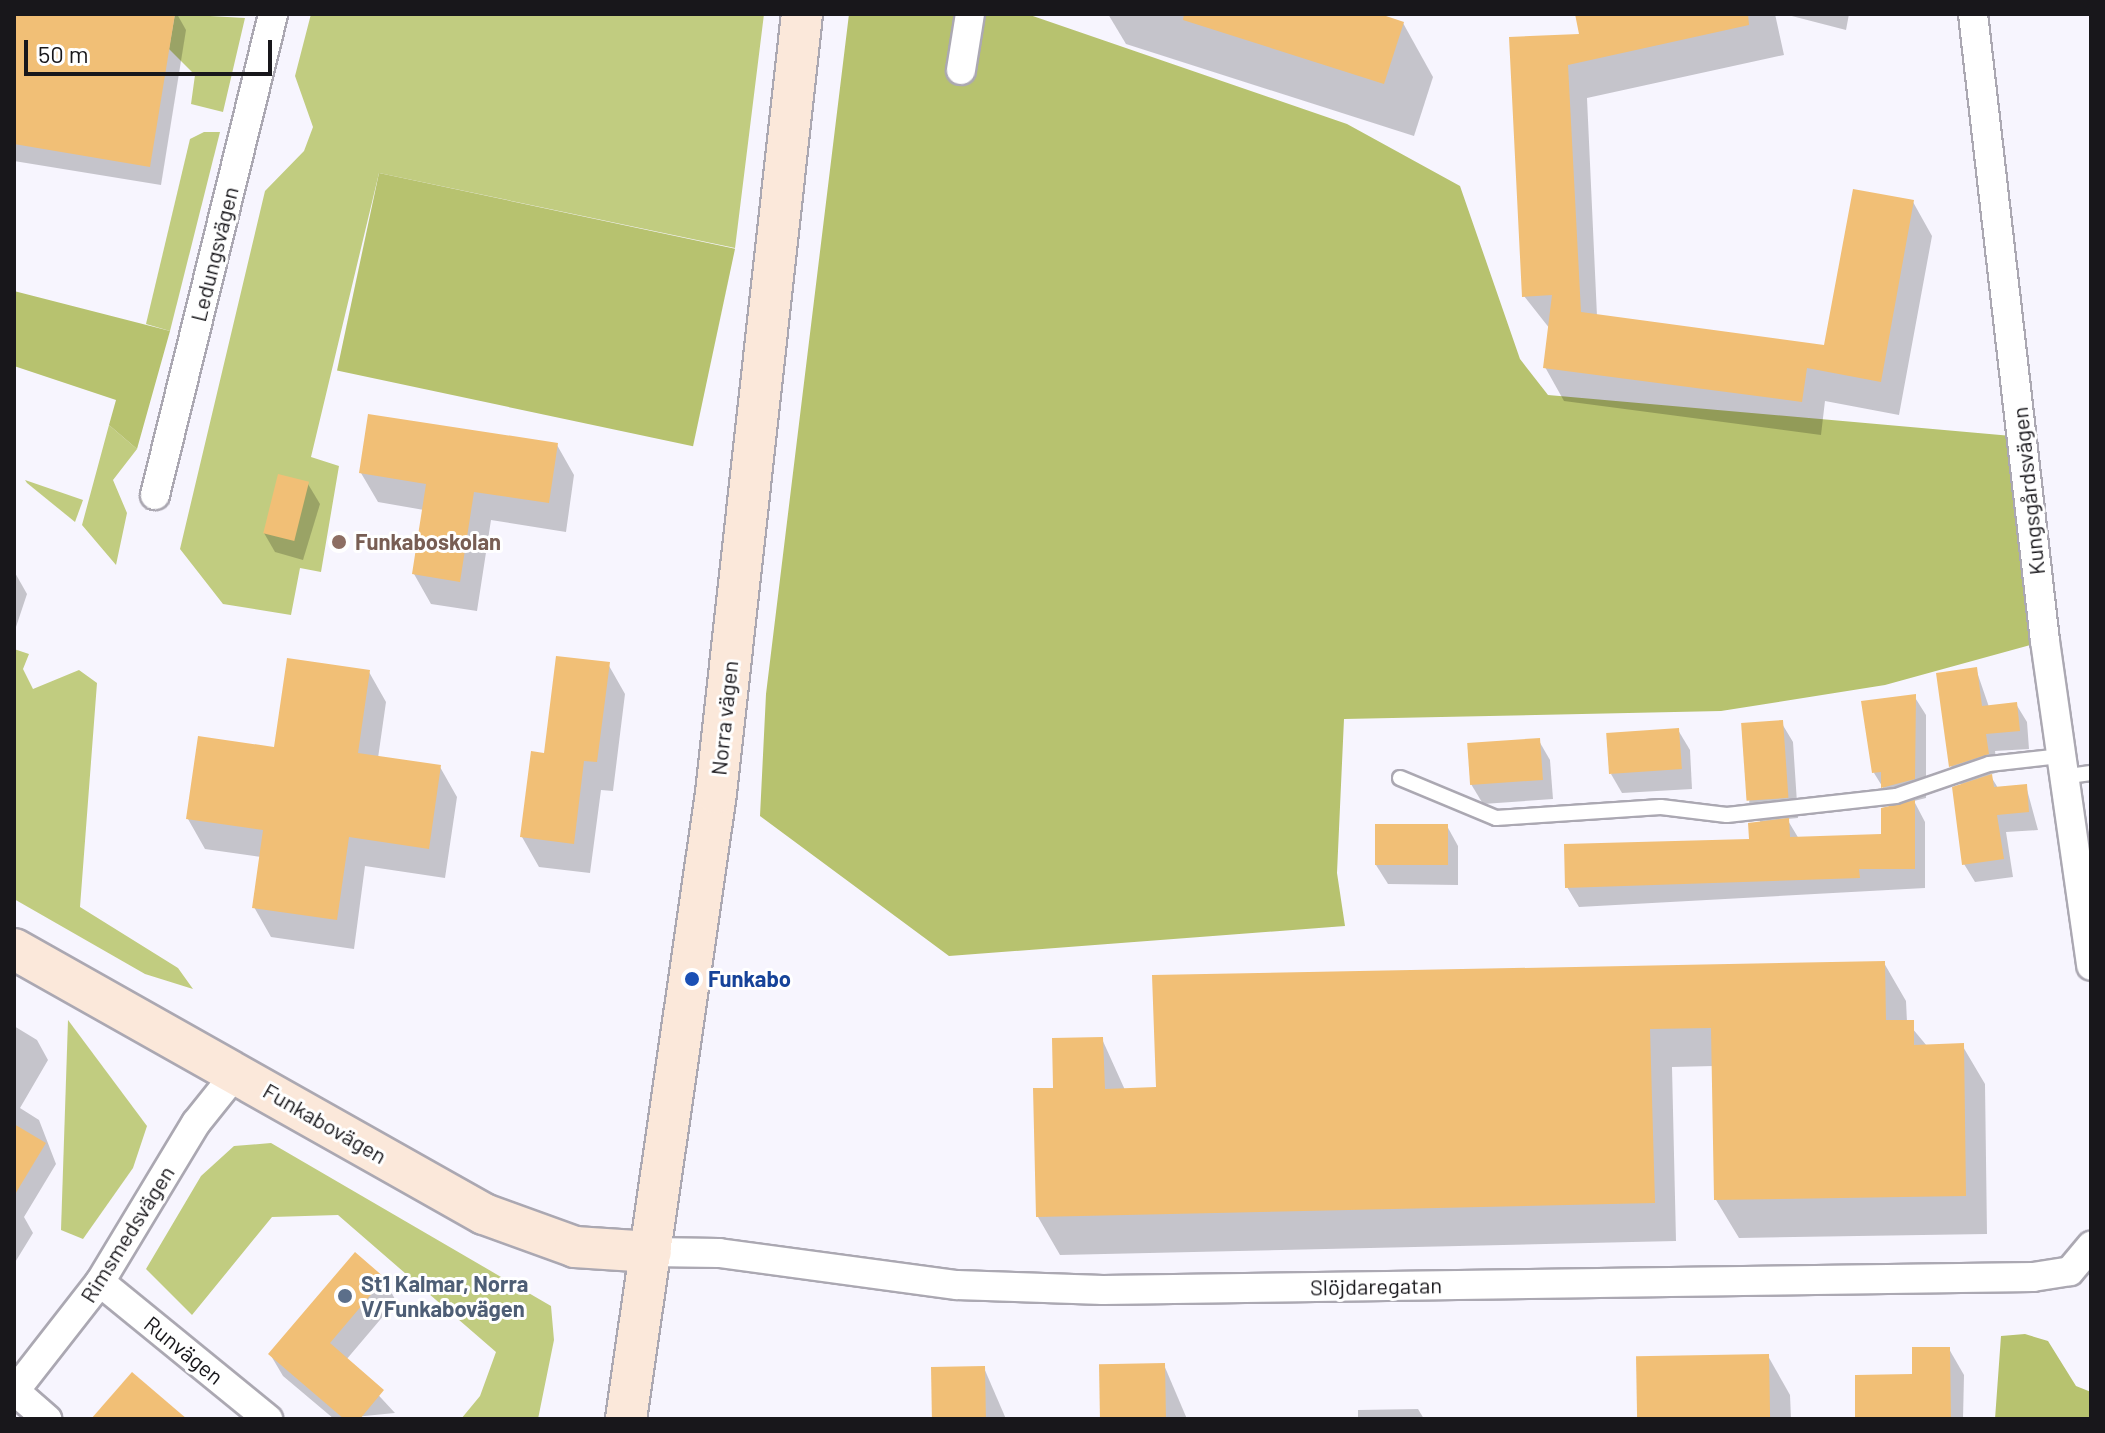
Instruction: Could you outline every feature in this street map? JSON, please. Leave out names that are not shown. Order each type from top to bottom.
[{"type":"main road","name":"Norra vägen","points":[[626,1419],[716,793],[802,14]]},
{"type":"main road","name":"Funkabovägen","points":[[14,949],[484,1214],[575,1247],[651,1252]]},
{"type":"street","name":"Ledungsvägen","points":[[155,495],[273,14]]},
{"type":"street","points":[[961,70],[970,14]]},
{"type":"street","name":"Kungsgårdsvägen","points":[[1973,14],[2073,768],[2091,966]]},
{"type":"street","name":"Rimsmedsvägen","points":[[14,1392],[100,1282],[196,1123],[236,1073]]},
{"type":"street","name":"Slöjdaregatan","points":[[651,1252],[719,1253],[957,1285],[1103,1290],[2033,1277],[2070,1271],[2091,1246]]},
{"type":"street","name":"Runvägen","points":[[100,1282],[268,1419]]},
{"type":"street","points":[[14,1392],[47,1419]]},
{"type":"lane","points":[[1400,778],[1496,818],[1661,807],[1727,815],[1896,796],[1989,764],[2073,768]]},
{"type":"green space","points":[[175,14],[245,18],[223,112],[191,104],[195,75],[169,49]]},
{"type":"green space","points":[[311,14],[764,14],[735,248],[379,173],[311,457],[339,466],[321,572],[300,568],[291,615],[223,604],[180,549],[265,191],[304,151],[313,127],[295,76]]},
{"type":"green space","points":[[849,14],[1027,14],[1347,124],[1460,186],[1520,359],[1548,395],[2023,437],[2045,641],[1885,685],[1721,711],[1344,719],[1337,873],[1345,926],[949,956],[760,816],[766,694]]},
{"type":"green space","points":[[204,132],[220,132],[170,331],[146,324],[190,139]]},
{"type":"green space","points":[[379,173],[735,249],[693,446],[337,371]]},
{"type":"green space","points":[[14,291],[170,331],[137,449],[109,425],[116,400],[14,366]]},
{"type":"green space","points":[[109,425],[137,449],[113,480],[127,513],[116,565],[82,525]]},
{"type":"green space","points":[[25,480],[83,500],[75,522],[27,483]]},
{"type":"green space","points":[[14,649],[29,654],[23,669],[33,689],[79,670],[97,683],[80,907],[178,968],[193,989],[145,974],[14,899]]},
{"type":"green space","points":[[68,1020],[147,1126],[133,1168],[83,1239],[61,1230]]},
{"type":"green space","points":[[271,1143],[551,1306],[554,1340],[538,1419],[461,1419],[480,1396],[496,1352],[338,1215],[272,1217],[192,1315],[146,1269],[201,1176],[234,1146]]},
{"type":"green space","points":[[2025,1334],[2048,1341],[2076,1386],[2091,1392],[2091,1419],[1995,1419],[2001,1336]]},
{"type":"building","points":[[14,14],[175,14],[150,167],[14,144]]},
{"type":"building","points":[[1184,14],[1380,14],[1404,22],[1384,84],[1183,20]]},
{"type":"building","points":[[1575,14],[1748,14],[1749,25],[1568,65],[1581,312],[1824,345],[1853,189],[1914,200],[1881,382],[1807,368],[1802,402],[1543,368],[1552,295],[1522,297],[1509,37],[1579,34]]},
{"type":"building","points":[[368,414],[558,443],[549,503],[474,492],[460,582],[412,574],[426,484],[359,473]]},
{"type":"building","points":[[278,474],[309,482],[294,541],[263,533]]},
{"type":"building","points":[[556,656],[610,662],[597,762],[584,761],[574,844],[520,837],[531,751],[544,753]]},
{"type":"building","points":[[287,658],[370,670],[358,753],[441,765],[429,849],[349,837],[337,920],[252,908],[263,830],[186,819],[198,736],[274,747]]},
{"type":"building","points":[[1977,667],[1982,706],[2017,702],[2020,731],[1986,734],[1989,754],[1949,767],[1936,673]]},
{"type":"building","points":[[1916,694],[1915,779],[1881,788],[1881,772],[1872,773],[1861,701]]},
{"type":"building","points":[[1783,720],[1788,798],[1747,801],[1741,723]]},
{"type":"building","points":[[1679,728],[1682,769],[1609,774],[1606,733]]},
{"type":"building","points":[[1540,738],[1543,780],[1470,785],[1467,743]]},
{"type":"building","points":[[1992,774],[1994,787],[2027,784],[2029,812],[1997,815],[2004,859],[1962,865],[1952,787]]},
{"type":"building","points":[[1915,800],[1915,869],[1859,869],[1860,878],[1565,888],[1564,844],[1749,839],[1748,823],[1789,818],[1790,837],[1881,834],[1881,808]]},
{"type":"building","points":[[1375,824],[1448,824],[1448,865],[1375,865]]},
{"type":"building","points":[[1885,961],[1886,1020],[1914,1020],[1914,1045],[1964,1043],[1966,1196],[1714,1200],[1711,1028],[1650,1029],[1655,1203],[1036,1217],[1033,1088],[1053,1088],[1052,1038],[1103,1037],[1105,1089],[1156,1087],[1152,975]]},
{"type":"building","points":[[14,1124],[46,1143],[14,1196]]},
{"type":"building","points":[[355,1252],[385,1278],[330,1343],[384,1390],[360,1419],[344,1419],[268,1354]]},
{"type":"building","points":[[1912,1347],[1950,1347],[1951,1419],[1855,1419],[1855,1375],[1912,1374]]},
{"type":"building","points":[[1769,1354],[1770,1419],[1637,1419],[1636,1356]]},
{"type":"building","points":[[1165,1363],[1166,1419],[1100,1419],[1099,1364]]},
{"type":"building","points":[[985,1366],[986,1419],[932,1419],[931,1367]]},
{"type":"building","points":[[132,1372],[187,1419],[91,1419]]},
{"type":"place","name":"Funkaboskolan","points":[[339,542]]},
{"type":"place","name":"Funkabo","points":[[692,979]]},
{"type":"place","name":"St1 Kalmar, Norra V/Funkabovägen","points":[[345,1296]]}]
